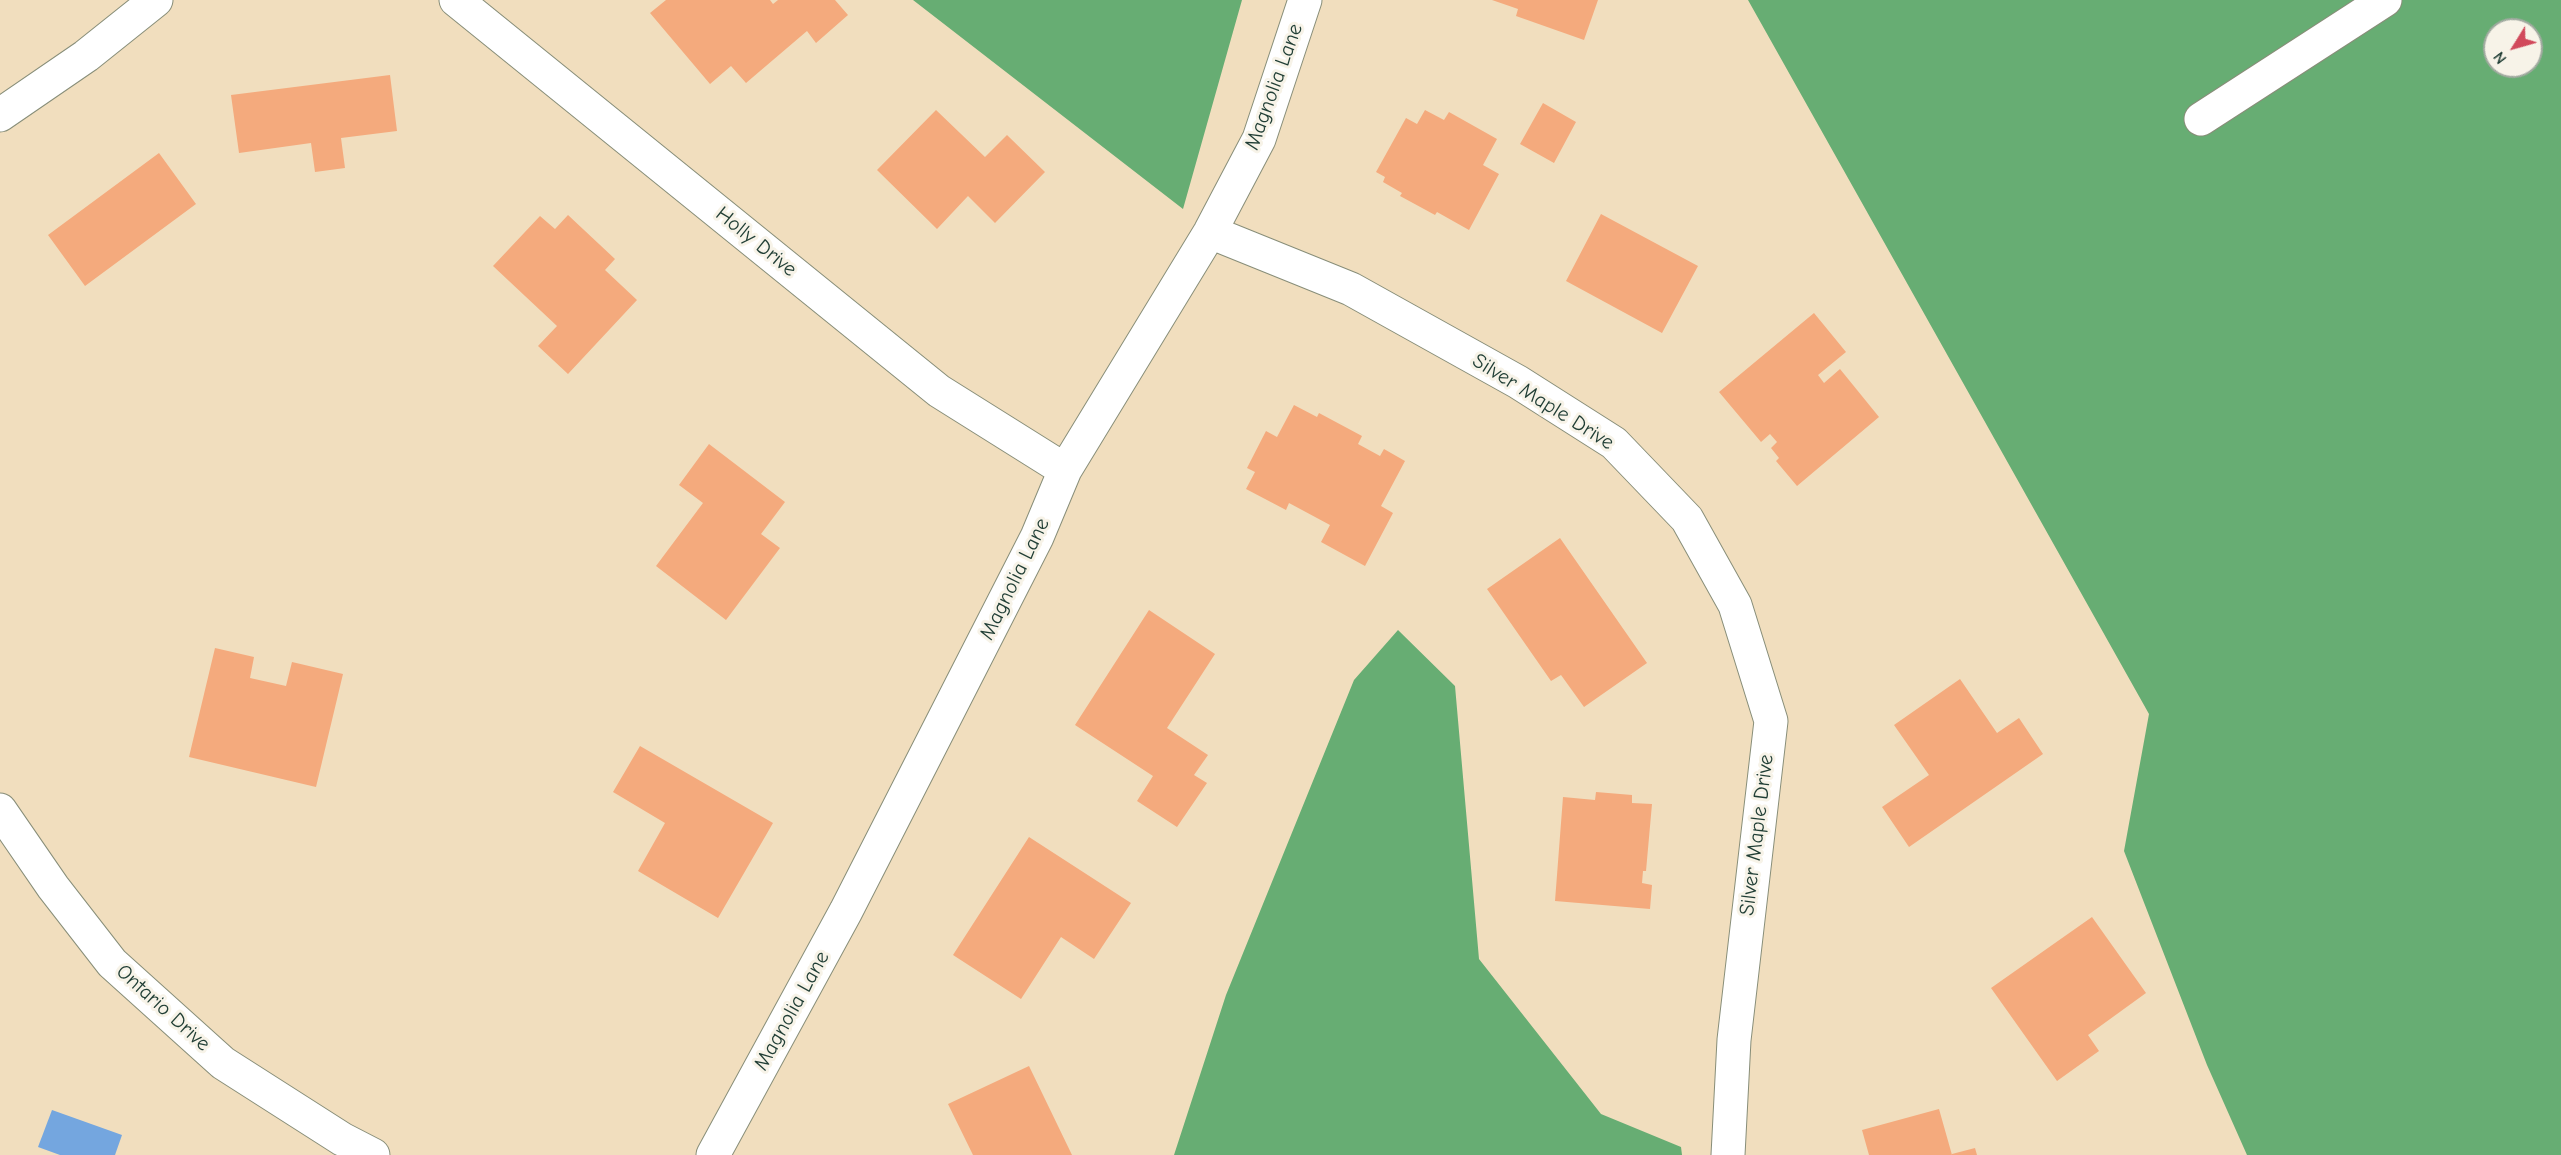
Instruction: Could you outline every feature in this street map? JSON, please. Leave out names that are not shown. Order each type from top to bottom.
[{"type":"street","points":[[0,115],[86,56],[156,0]]},
{"type":"street","name":"Holly Drive","points":[[456,0],[939,391],[1065,470]]},
{"type":"street","name":"Magnolia Lane","points":[[713,1155],[846,911],[1037,537],[1065,470],[1210,232],[1259,139],[1305,0]]},
{"type":"street","points":[[2201,119],[2385,0]]},
{"type":"street","name":"Silver Maple Drive","points":[[1210,232],[1351,289],[1518,382],[1614,443],[1687,519],[1735,605],[1771,721],[1734,1041],[1728,1155]]},
{"type":"street","name":"Ontario Drive","points":[[0,810],[53,887],[112,963],[223,1063],[336,1147],[373,1155]]},
{"type":"green space","points":[[913,0],[1242,0],[1183,209]]},
{"type":"green space","points":[[1748,0],[2561,0],[2561,1155],[2247,1155],[2207,1065],[2124,851],[2149,714]]},
{"type":"green space","points":[[1398,630],[1455,686],[1479,959],[1601,1114],[1681,1147],[1682,1155],[1174,1155],[1226,995],[1354,680]]},
{"type":"water","points":[[52,1110],[122,1135],[115,1155],[60,1155],[38,1147]]},
{"type":"building","points":[[666,0],[770,0],[773,4],[778,0],[835,0],[848,15],[816,43],[807,31],[746,83],[731,66],[710,84],[650,13]]},
{"type":"building","points":[[1492,0],[1598,0],[1584,40],[1516,16],[1518,9]]},
{"type":"building","points":[[390,75],[397,131],[341,138],[345,168],[315,172],[311,143],[239,153],[231,95]]},
{"type":"building","points":[[1543,103],[1576,122],[1554,163],[1520,144]]},
{"type":"building","points":[[936,110],[985,157],[1007,135],[1045,172],[995,223],[968,196],[937,229],[877,170]]},
{"type":"building","points":[[1425,110],[1444,120],[1449,112],[1497,139],[1483,165],[1499,174],[1469,230],[1437,212],[1435,215],[1400,196],[1402,193],[1383,182],[1385,177],[1376,172],[1406,118],[1417,124]]},
{"type":"building","points":[[159,153],[196,204],[85,286],[48,235]]},
{"type":"building","points":[[1601,214],[1698,266],[1662,333],[1566,281]]},
{"type":"building","points":[[568,215],[615,259],[605,270],[637,300],[568,374],[538,346],[557,326],[493,266],[540,216],[555,229]]},
{"type":"building","points":[[1814,313],[1846,352],[1818,375],[1824,383],[1840,369],[1879,417],[1797,486],[1776,461],[1779,458],[1771,448],[1777,442],[1770,434],[1761,442],[1719,392]]},
{"type":"building","points":[[1294,405],[1317,417],[1319,413],[1362,436],[1358,444],[1380,456],[1384,449],[1405,461],[1381,506],[1393,513],[1365,566],[1321,542],[1330,525],[1289,503],[1286,510],[1246,489],[1255,472],[1247,468],[1266,431],[1277,437]]},
{"type":"building","points":[[709,444],[785,502],[761,534],[780,548],[726,620],[656,566],[703,503],[679,485]]},
{"type":"building","points":[[1560,538],[1647,663],[1584,707],[1561,675],[1551,681],[1487,589]]},
{"type":"building","points":[[1149,610],[1215,654],[1167,728],[1208,755],[1194,775],[1207,783],[1177,827],[1137,801],[1153,776],[1075,725]]},
{"type":"building","points":[[215,648],[254,657],[250,678],[286,686],[292,662],[343,674],[316,787],[189,757]]},
{"type":"building","points":[[1960,679],[1997,733],[2019,718],[2043,754],[1909,847],[1882,807],[1929,775],[1894,725]]},
{"type":"building","points":[[640,746],[773,823],[718,918],[638,871],[665,823],[613,792]]},
{"type":"building","points":[[1596,792],[1632,795],[1632,803],[1652,804],[1646,871],[1643,871],[1642,883],[1652,885],[1650,909],[1555,901],[1563,797],[1595,800]]},
{"type":"building","points":[[1029,837],[1131,903],[1094,959],[1061,937],[1021,999],[953,955]]},
{"type":"building","points":[[2092,917],[2146,993],[2088,1035],[2099,1051],[2057,1081],[1991,988]]},
{"type":"building","points":[[1029,1066],[1072,1155],[973,1155],[948,1104]]},
{"type":"building","points":[[1939,1109],[1952,1155],[1869,1155],[1862,1130]]},
{"type":"building","points":[[1975,1148],[1977,1155],[1952,1155],[1952,1154]]}]
